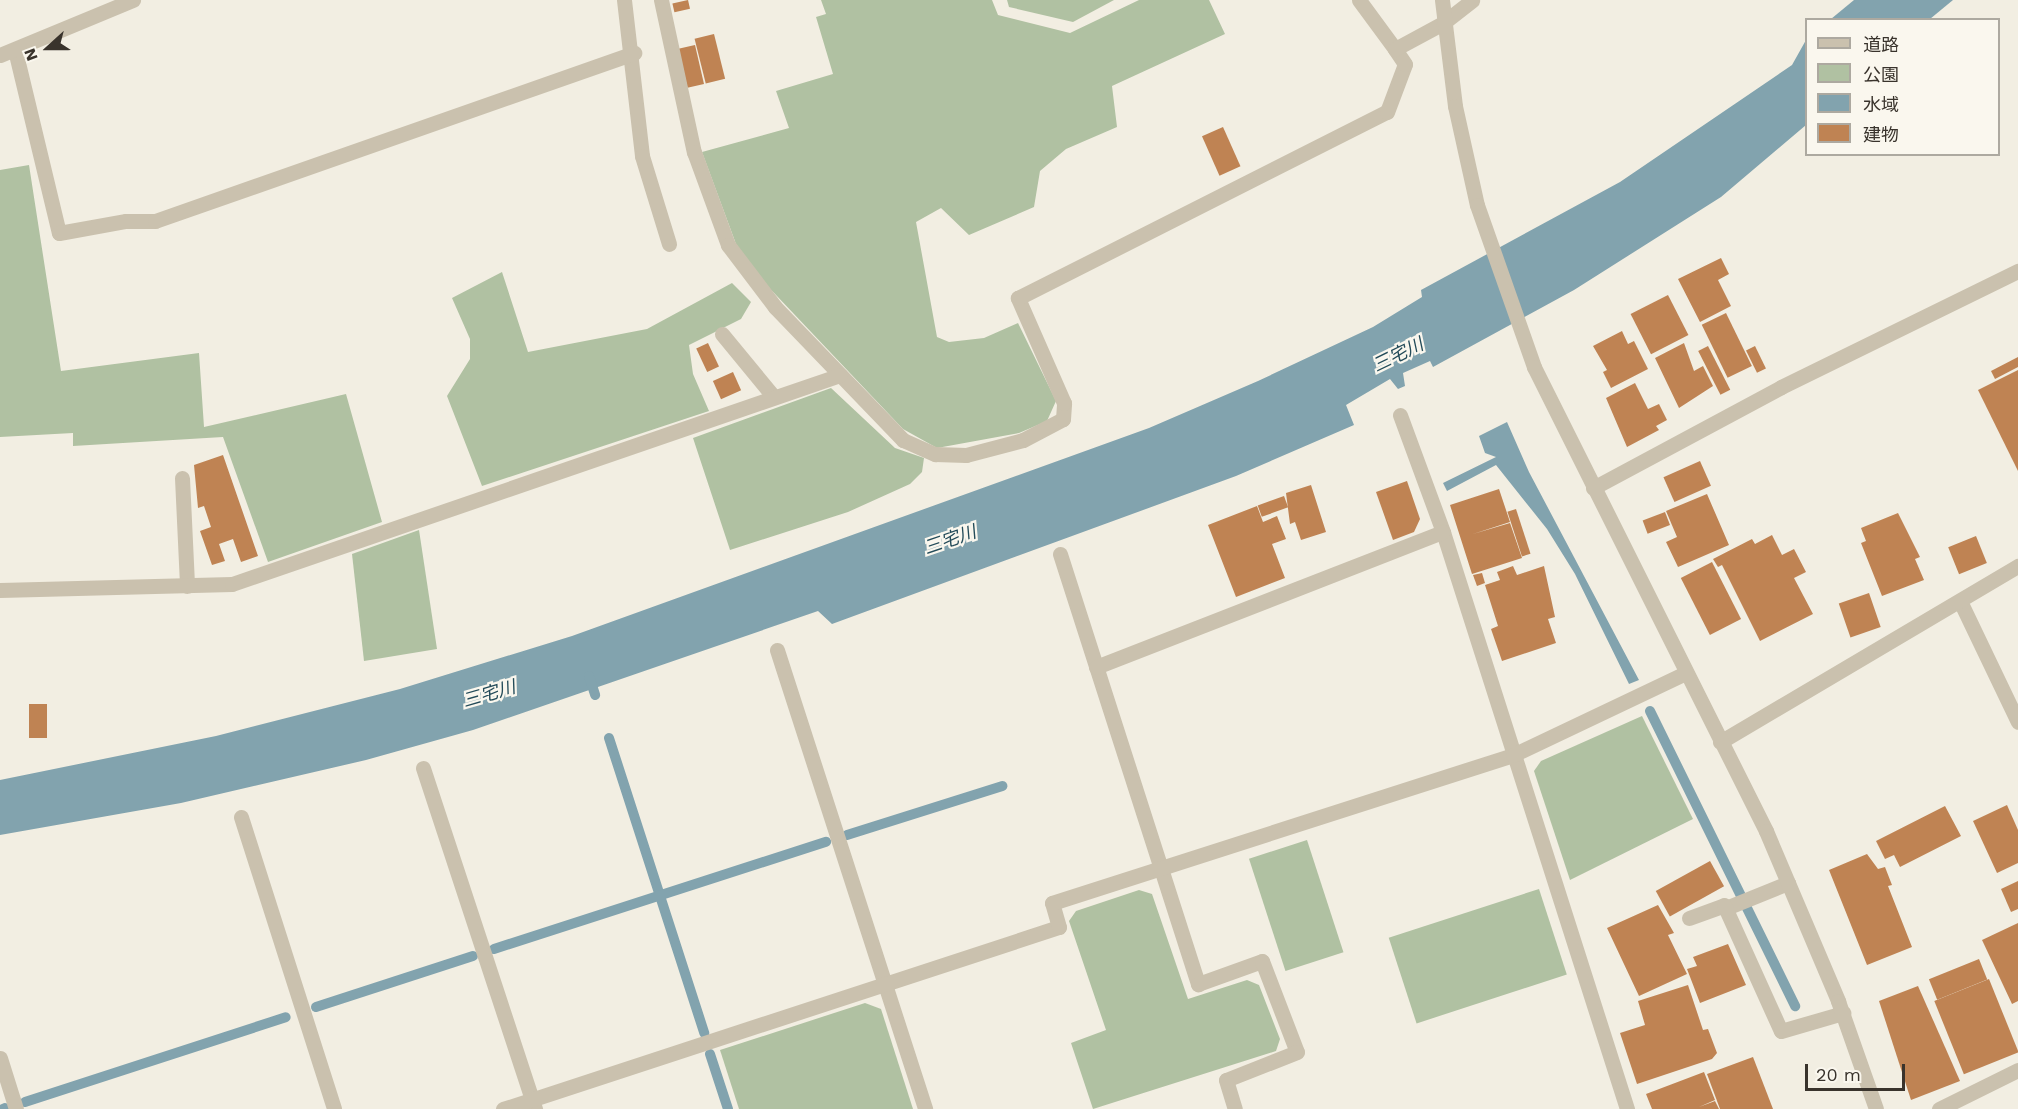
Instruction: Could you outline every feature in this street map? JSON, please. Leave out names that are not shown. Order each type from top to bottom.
[{"type":"street","points":[[0,54],[15,50],[133,0]]},
{"type":"street","points":[[624,0],[634,53],[642,156],[669,244]]},
{"type":"street","points":[[661,0],[694,152],[728,245],[750,278],[903,440],[935,454],[966,455],[1048,431],[1063,419],[1064,403],[1018,297],[1387,112],[1405,64],[1359,0]]},
{"type":"street","points":[[1442,0],[1443,23],[1455,105],[1483,227],[1526,346],[1593,488],[1788,883],[1843,1013],[1876,1109]]},
{"type":"street","points":[[1395,49],[1443,23],[1472,0]]},
{"type":"street","points":[[15,50],[59,232],[126,221],[155,221],[634,53]]},
{"type":"street","points":[[1593,488],[1781,387],[2018,271]]},
{"type":"street","points":[[722,334],[774,397]]},
{"type":"street","points":[[0,590],[232,584],[840,375]]},
{"type":"street","points":[[1400,416],[1443,532],[1627,1109]]},
{"type":"street","points":[[182,478],[187,586]]},
{"type":"street","points":[[1096,668],[1443,532]]},
{"type":"street","points":[[1060,554],[1198,984],[1262,961],[1297,1052],[1226,1080],[1235,1109]]},
{"type":"street","points":[[1720,742],[2018,566]]},
{"type":"street","points":[[1960,601],[2018,722]]},
{"type":"street","points":[[777,650],[925,1109]]},
{"type":"street","points":[[503,1109],[534,1104],[1059,927],[1052,903],[1513,755],[1686,674]]},
{"type":"street","points":[[423,768],[534,1104]]},
{"type":"street","points":[[241,817],[334,1109]]},
{"type":"street","points":[[1689,918],[1730,907],[1788,883]]},
{"type":"street","points":[[1730,907],[1781,1031],[1843,1013]]},
{"type":"street","points":[[0,1058],[16,1109]]},
{"type":"street","points":[[1939,1109],[2018,1070]]},
{"type":"green space","points":[[821,0],[992,0],[998,15],[1070,33],[1139,0],[1209,0],[1225,34],[1112,86],[1117,127],[1066,149],[1040,171],[1034,207],[969,235],[941,208],[916,222],[937,337],[949,342],[984,338],[1018,323],[1056,401],[1047,421],[1019,433],[937,448],[903,429],[757,275],[736,244],[702,152],[789,128],[776,91],[833,74],[816,17],[826,14]]},
{"type":"green space","points":[[1007,0],[1114,0],[1073,22],[1009,7]]},
{"type":"green space","points":[[29,165],[61,371],[199,353],[204,427],[346,394],[382,522],[268,562],[223,437],[73,446],[73,433],[0,437],[0,170]]},
{"type":"green space","points":[[502,272],[528,352],[647,329],[732,283],[751,302],[741,319],[689,345],[693,374],[709,411],[482,486],[447,396],[470,359],[470,339],[452,298]]},
{"type":"green space","points":[[831,388],[895,448],[924,458],[922,472],[910,484],[848,512],[730,550],[693,438]]},
{"type":"green space","points":[[419,530],[437,649],[364,661],[352,554]]},
{"type":"green space","points":[[1642,716],[1693,819],[1570,880],[1534,771],[1541,761]]},
{"type":"green space","points":[[1307,840],[1343,952],[1285,971],[1249,859]]},
{"type":"green space","points":[[1539,889],[1567,975],[1417,1023],[1389,938]]},
{"type":"green space","points":[[1139,890],[1152,894],[1188,999],[1247,980],[1259,985],[1280,1039],[1276,1051],[1093,1109],[1071,1043],[1106,1030],[1069,921],[1076,911]]},
{"type":"green space","points":[[865,1003],[881,1009],[913,1109],[739,1109],[720,1050]]},
{"type":"water","points":[[1854,0],[1953,0],[1931,18],[1832,18]]},
{"type":"water","name":"三宅川","points":[[1805,42],[1805,126],[1721,197],[1574,290],[1433,367],[1430,361],[1403,373],[1405,386],[1398,389],[1390,379],[1346,405],[1354,425],[1236,476],[832,624],[818,611],[473,730],[366,760],[181,803],[0,835],[0,780],[216,736],[400,689],[572,636],[1149,428],[1258,381],[1373,327],[1422,297],[1421,290],[1620,182],[1792,65]]},
{"type":"water","points":[[1507,422],[1529,472],[1639,680],[1629,684],[1575,574],[1547,529],[1496,465],[1447,491],[1443,483],[1496,457],[1485,453],[1479,436]]},
{"type":"building","points":[[688,0],[690,9],[674,12],[672,4]]},
{"type":"building","points":[[714,34],[725,79],[706,83],[695,39]]},
{"type":"building","points":[[695,45],[704,84],[687,88],[678,49]]},
{"type":"building","points":[[1223,127],[1240,166],[1219,176],[1202,136]]},
{"type":"building","points":[[1721,258],[1729,274],[1718,280],[1731,306],[1700,322],[1678,279]]},
{"type":"building","points":[[1668,295],[1688,335],[1651,354],[1631,314]]},
{"type":"building","points":[[1726,313],[1752,366],[1728,378],[1702,325]]},
{"type":"building","points":[[1622,331],[1628,344],[1634,341],[1648,369],[1611,388],[1603,372],[1607,370],[1593,346]]},
{"type":"building","points":[[708,343],[719,367],[707,372],[696,348]]},
{"type":"building","points":[[1684,343],[1694,371],[1703,366],[1713,386],[1679,408],[1655,358]]},
{"type":"building","points":[[1708,346],[1730,390],[1720,395],[1698,351]]},
{"type":"building","points":[[1755,346],[1766,368],[1757,373],[1746,350]]},
{"type":"building","points":[[2018,357],[2018,367],[1995,379],[1991,371]]},
{"type":"building","points":[[2018,370],[2018,471],[1978,390]]},
{"type":"building","points":[[733,372],[741,390],[721,399],[713,381]]},
{"type":"building","points":[[1635,383],[1648,409],[1659,404],[1667,420],[1656,426],[1659,430],[1627,447],[1606,398]]},
{"type":"building","points":[[223,455],[258,556],[241,562],[233,539],[219,544],[225,561],[212,565],[200,531],[211,527],[204,506],[198,508],[194,465]]},
{"type":"building","points":[[1700,461],[1711,486],[1674,502],[1663,477]]},
{"type":"building","points":[[1407,481],[1420,519],[1414,532],[1393,540],[1376,492]]},
{"type":"building","points":[[1311,485],[1326,532],[1301,540],[1295,522],[1290,524],[1286,493]]},
{"type":"building","points":[[1499,489],[1510,522],[1473,534],[1510,523],[1522,558],[1472,574],[1450,505]]},
{"type":"building","points":[[1707,494],[1729,545],[1678,567],[1666,542],[1677,537],[1666,511]]},
{"type":"building","points":[[1284,496],[1288,507],[1262,517],[1258,506]]},
{"type":"building","points":[[1257,506],[1263,522],[1277,516],[1286,539],[1272,544],[1285,578],[1236,597],[1208,525]]},
{"type":"building","points":[[1516,509],[1531,554],[1522,556],[1507,512]]},
{"type":"building","points":[[1665,512],[1670,525],[1648,534],[1643,521]]},
{"type":"building","points":[[1898,513],[1920,557],[1915,559],[1924,580],[1882,596],[1861,543],[1866,541],[1861,528]]},
{"type":"building","points":[[1772,535],[1782,555],[1794,549],[1806,572],[1794,578],[1813,614],[1760,641],[1722,565],[1718,567],[1713,559],[1752,539],[1755,544]]},
{"type":"building","points":[[1976,536],[1987,563],[1959,574],[1948,547]]},
{"type":"building","points":[[1712,562],[1741,619],[1710,635],[1681,578]]},
{"type":"building","points":[[1513,566],[1517,575],[1544,566],[1555,617],[1548,619],[1556,643],[1502,661],[1491,629],[1498,626],[1485,585],[1500,580],[1497,572]]},
{"type":"building","points":[[1482,573],[1485,583],[1477,586],[1473,575]]},
{"type":"building","points":[[1869,593],[1881,627],[1850,637],[1839,603]]},
{"type":"building","points":[[29,704],[47,704],[47,738],[29,738]]},
{"type":"building","points":[[2007,805],[2018,830],[2018,863],[1997,873],[1973,821]]},
{"type":"building","points":[[1945,806],[1961,836],[1900,867],[1894,855],[1885,859],[1876,841]]},
{"type":"building","points":[[1867,854],[1878,869],[1885,867],[1892,885],[1888,886],[1912,947],[1867,965],[1829,870]]},
{"type":"building","points":[[1710,861],[1724,886],[1670,916],[1656,891]]},
{"type":"building","points":[[2018,881],[2018,909],[2011,912],[2001,889]]},
{"type":"building","points":[[1658,905],[1674,933],[1668,935],[1687,974],[1639,996],[1607,928]]},
{"type":"building","points":[[2018,923],[2018,1001],[2012,1004],[1982,940]]},
{"type":"building","points":[[1728,944],[1746,985],[1700,1003],[1687,969],[1697,966],[1693,957]]},
{"type":"building","points":[[1979,959],[1987,979],[1937,1000],[1929,979]]},
{"type":"building","points":[[1989,979],[2018,1052],[1964,1074],[1934,1001]]},
{"type":"building","points":[[1688,985],[1703,1030],[1708,1029],[1717,1053],[1712,1059],[1637,1084],[1620,1033],[1645,1025],[1638,1001]]},
{"type":"building","points":[[1918,986],[1960,1081],[1911,1100],[1879,1001]]},
{"type":"building","points":[[1753,1057],[1773,1109],[1720,1109],[1707,1074]]},
{"type":"building","points":[[1704,1072],[1715,1100],[1699,1107],[1715,1101],[1719,1109],[1652,1109],[1646,1094]]},
{"type":"waterway","points":[[589,676],[595,695]]},
{"type":"waterway","points":[[1650,711],[1795,1006]]},
{"type":"waterway","points":[[609,738],[704,1033]]},
{"type":"waterway","points":[[847,835],[1002,786]]},
{"type":"waterway","points":[[494,949],[826,842]]},
{"type":"waterway","points":[[316,1007],[473,956]]},
{"type":"waterway","points":[[25,1102],[286,1017]]},
{"type":"waterway","points":[[710,1054],[728,1109]]}]
